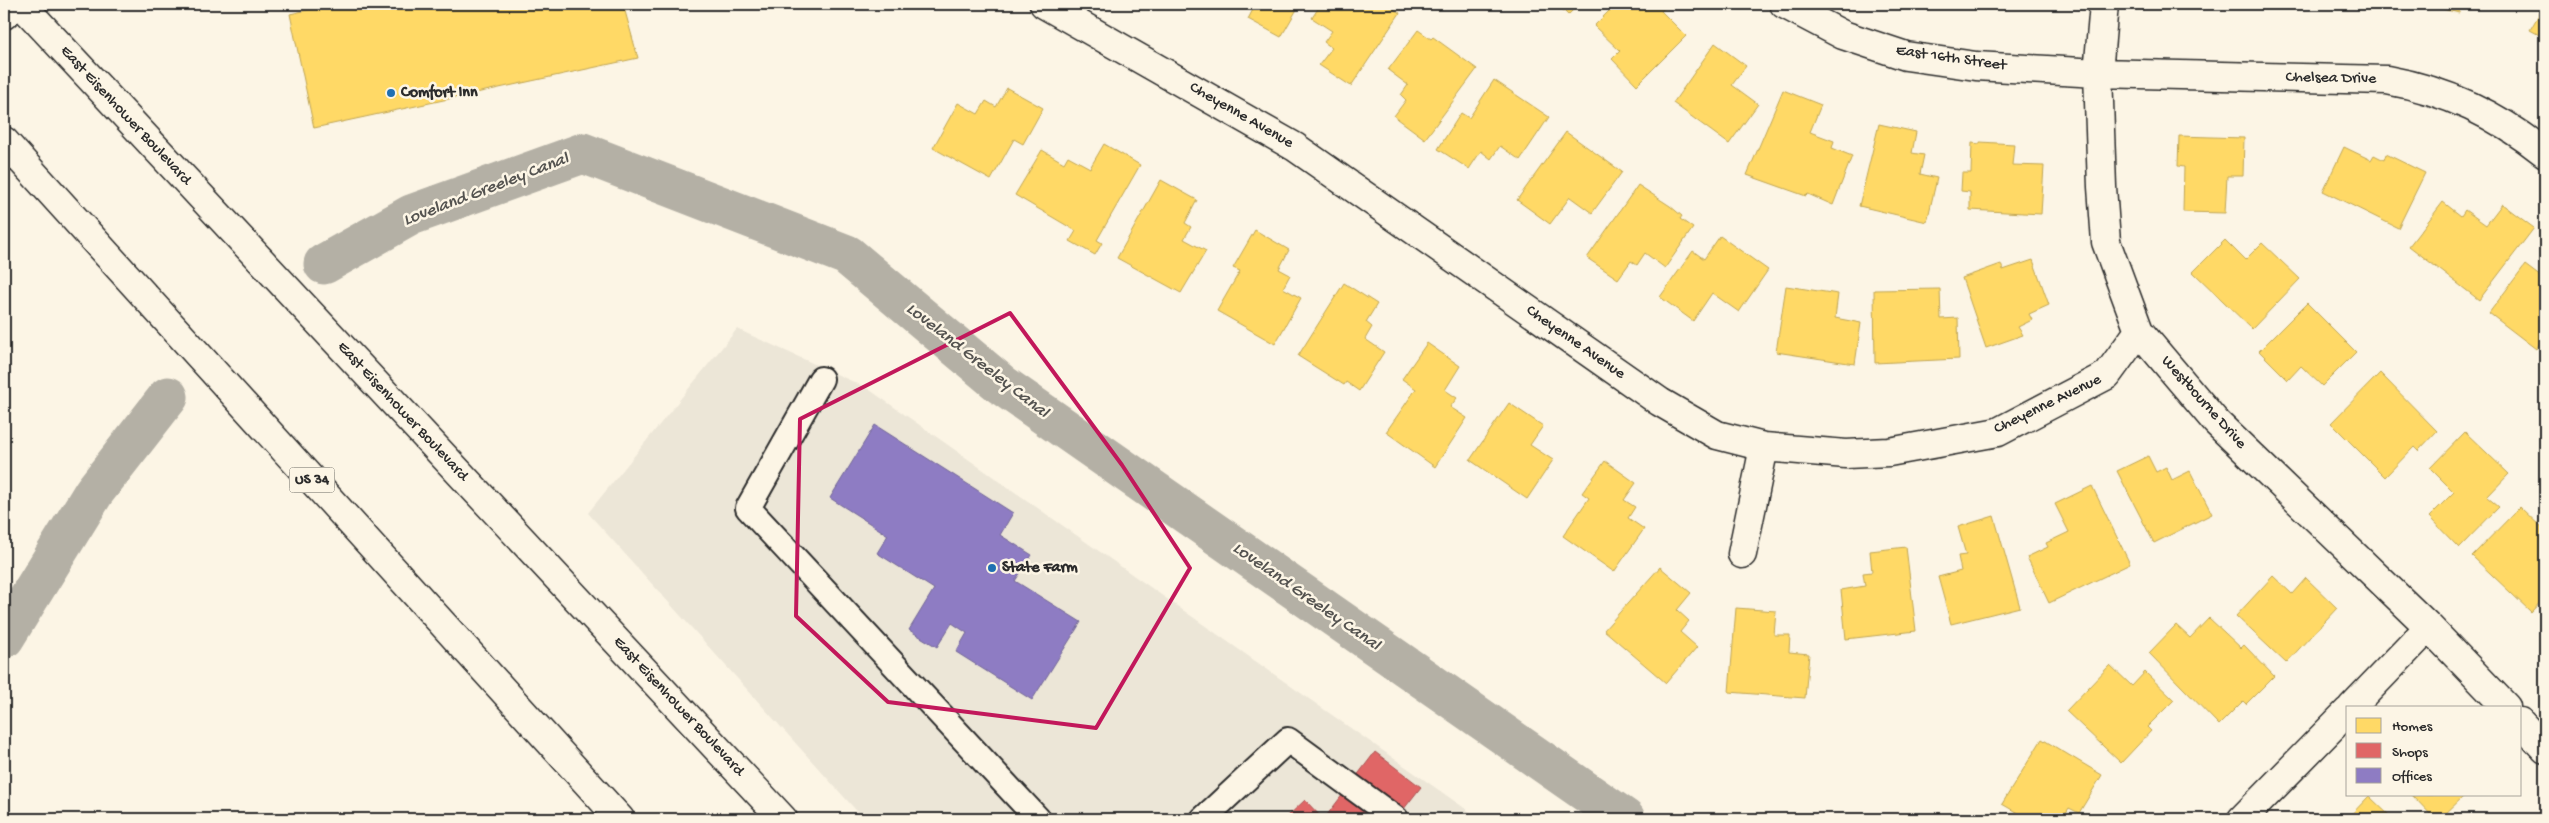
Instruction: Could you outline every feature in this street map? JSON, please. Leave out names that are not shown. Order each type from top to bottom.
[{"type":"main road","points":[[4,15],[16,4]]},
{"type":"main road","name":"East Eisenhower Boulevard","points":[[20,4],[783,819]]},
{"type":"main road","name":"Cheyenne Avenue","points":[[1044,4],[1295,147],[1660,402],[1717,435],[1764,447],[1846,454],[1888,452],[1998,432],[2107,375],[2139,331]]},
{"type":"main road","name":"East 16th Street","points":[[1784,4],[1843,35],[1906,56],[1976,66],[2098,73]]},
{"type":"main road","name":"Westbourne Drive","points":[[2104,4],[2098,73],[2106,242],[2139,331],[2216,422],[2430,627],[2505,706]]},
{"type":"main road","name":"Chelsea Drive","points":[[2098,73],[2387,80],[2418,86],[2479,109],[2521,134],[2545,153]]},
{"type":"main road","name":"US 34","points":[[4,141],[620,819]]},
{"type":"main road","points":[[1742,554],[1764,447]]},
{"type":"main road","points":[[2353,706],[2430,627]]},
{"type":"main road","points":[[2242,819],[2346,713]]},
{"type":"main road","points":[[2522,724],[2545,748]]},
{"type":"lane","points":[[821,379],[748,508],[1038,819]]},
{"type":"lane","points":[[1203,819],[1288,740],[1396,819]]},
{"type":"highlighted area","points":[[1010,313],[1122,465],[1190,568],[1096,728],[888,702],[796,616],[800,419]]},
{"type":"shaded area","points":[[737,329],[867,388],[1480,819],[864,819],[588,513]]},
{"type":"building: Homes","name":"Comfort Inn","points":[[333,4],[623,4],[638,58],[314,128],[290,14]]},
{"type":"building: Homes","points":[[1256,4],[1300,4],[1281,37],[1248,19]]},
{"type":"building: Homes","points":[[1321,4],[1386,4],[1400,13],[1351,86],[1319,65],[1332,48],[1324,42],[1332,31],[1312,18]]},
{"type":"building: Homes","points":[[1557,4],[1579,4],[1568,15]]},
{"type":"building: Homes","points":[[1616,4],[1665,4],[1667,6],[1661,11],[1686,36],[1637,85],[1612,59],[1620,51],[1594,26]]},
{"type":"building: Homes","points":[[2423,4],[2461,4],[2459,13]]},
{"type":"building: Homes","points":[[2545,4],[2545,38],[2530,30]]},
{"type":"building: Homes","points":[[1418,30],[1431,39],[1433,37],[1477,69],[1425,139],[1394,116],[1406,100],[1401,95],[1408,85],[1388,70]]},
{"type":"building: Homes","points":[[1715,43],[1746,66],[1732,85],[1758,104],[1729,144],[1673,103]]},
{"type":"building: Homes","points":[[1494,80],[1549,117],[1520,160],[1500,146],[1491,159],[1481,151],[1469,169],[1438,149],[1461,113],[1469,118]]},
{"type":"building: Homes","points":[[1007,88],[1043,108],[1023,144],[1014,139],[991,180],[933,148],[958,103],[978,114],[986,101],[996,107]]},
{"type":"building: Homes","points":[[1783,90],[1821,105],[1810,132],[1834,141],[1832,148],[1852,156],[1833,205],[1808,194],[1806,196],[1747,175]]},
{"type":"building: Homes","points":[[1879,124],[1916,132],[1912,153],[1924,155],[1920,174],[1937,178],[1927,222],[1859,206]]},
{"type":"building: Homes","points":[[1566,132],[1622,172],[1592,213],[1570,197],[1550,224],[1517,200]]},
{"type":"building: Homes","points":[[2179,136],[2244,138],[2243,176],[2227,176],[2225,213],[2183,212],[2184,167],[2178,166]]},
{"type":"building: Homes","points":[[1980,142],[2014,144],[2012,165],[2044,166],[2041,214],[1970,210],[1970,192],[1961,191],[1962,173],[1971,173],[1972,143],[1980,144]]},
{"type":"building: Homes","points":[[1104,144],[1140,165],[1097,240],[1102,243],[1095,255],[1070,241],[1076,231],[1015,195],[1042,150],[1064,163],[1068,156],[1090,168]]},
{"type":"building: Homes","points":[[2344,147],[2371,160],[2374,155],[2384,160],[2386,154],[2425,173],[2398,228],[2323,191]]},
{"type":"building: Homes","points":[[1161,180],[1197,200],[1185,223],[1191,227],[1184,239],[1206,251],[1181,293],[1117,258]]},
{"type":"building: Homes","points":[[1638,185],[1670,206],[1682,216],[1680,219],[1693,228],[1665,268],[1645,253],[1637,265],[1631,261],[1618,279],[1587,258]]},
{"type":"building: Homes","points":[[2443,202],[2461,216],[2465,210],[2486,225],[2502,204],[2534,228],[2479,300],[2409,246]]},
{"type":"building: Homes","points":[[1255,230],[1289,250],[1279,269],[1290,275],[1283,288],[1301,298],[1275,344],[1217,311],[1240,271],[1233,268]]},
{"type":"building: Homes","points":[[1720,236],[1768,270],[1739,312],[1712,293],[1693,321],[1660,297],[1693,251],[1704,259]]},
{"type":"building: Homes","points":[[2225,240],[2245,260],[2262,243],[2300,279],[2252,329],[2193,272]]},
{"type":"building: Homes","points":[[2033,260],[2049,305],[2029,314],[2032,320],[2018,327],[2023,335],[1986,348],[1962,278],[2001,264],[2003,270]]},
{"type":"building: Homes","points":[[2525,265],[2541,277],[2545,271],[2545,336],[2536,349],[2489,313]]},
{"type":"building: Homes","points":[[1344,283],[1377,304],[1366,322],[1372,327],[1365,339],[1384,352],[1359,391],[1346,382],[1344,385],[1298,356]]},
{"type":"building: Homes","points":[[1786,286],[1838,294],[1835,318],[1861,323],[1855,364],[1776,352]]},
{"type":"building: Homes","points":[[1940,289],[1941,319],[1958,318],[1959,359],[1875,363],[1874,290]]},
{"type":"building: Homes","points":[[2307,303],[2356,352],[2322,386],[2301,366],[2288,380],[2259,351]]},
{"type":"building: Homes","points":[[1427,343],[1460,366],[1445,390],[1457,398],[1450,407],[1467,418],[1435,467],[1386,432],[1416,389],[1402,379]]},
{"type":"building: Homes","points":[[2380,373],[2437,431],[2418,451],[2414,447],[2385,477],[2331,423]]},
{"type":"building: Homes","points":[[1509,403],[1543,426],[1530,445],[1553,460],[1527,499],[1470,460]]},
{"type":"building: Homes","points":[[2465,432],[2509,474],[2487,497],[2499,507],[2459,548],[2429,517],[2454,492],[2430,468]]},
{"type":"building: Homes","points":[[2148,456],[2156,472],[2166,467],[2172,480],[2190,471],[2212,514],[2154,543],[2117,471]]},
{"type":"building: Homes","points":[[1605,461],[1636,483],[1624,500],[1635,507],[1628,518],[1644,529],[1614,572],[1563,536],[1589,498],[1582,493]]},
{"type":"building: Homes","points":[[2092,486],[2130,564],[2049,603],[2027,557],[2048,547],[2046,543],[2069,532],[2055,504]]},
{"type":"building: Homes","points":[[2520,507],[2545,531],[2545,597],[2531,612],[2472,556]]},
{"type":"building: Homes","points":[[1994,516],[2020,607],[1951,624],[1938,577],[1961,571],[1958,556],[1966,555],[1958,527]]},
{"type":"building: Homes","points":[[1906,547],[1916,631],[1846,639],[1841,590],[1865,586],[1863,573],[1872,572],[1870,551]]},
{"type":"building: Homes","points":[[1660,567],[1691,593],[1677,610],[1689,621],[1680,632],[1697,647],[1666,683],[1604,630]]},
{"type":"building: Homes","points":[[2273,576],[2292,594],[2306,578],[2337,608],[2286,663],[2236,616]]},
{"type":"building: Homes","points":[[1736,608],[1776,611],[1774,635],[1790,635],[1789,652],[1809,654],[1805,698],[1729,692]]},
{"type":"building: Homes","points":[[2209,618],[2241,648],[2244,645],[2274,676],[2246,704],[2243,701],[2219,725],[2149,653],[2176,625],[2190,638]]},
{"type":"building: Homes","points":[[2110,665],[2132,686],[2145,672],[2174,700],[2147,727],[2151,731],[2121,763],[2066,711]]},
{"type":"building: Homes","points":[[2042,739],[2102,775],[2079,813],[2069,808],[2062,819],[2054,814],[2051,819],[2028,819],[2002,804]]},
{"type":"building: Homes","points":[[2369,796],[2393,819],[2347,819]]},
{"type":"building: Homes","points":[[2413,796],[2464,796],[2440,819],[2435,819]]},
{"type":"building: Shops","points":[[1375,752],[1421,787],[1396,819],[1324,819]]},
{"type":"building: Shops","points":[[1305,800],[1323,819],[1289,819],[1287,817]]},
{"type":"building: Offices","points":[[875,425],[1013,513],[1000,535],[1032,555],[1015,581],[1081,622],[1032,700],[956,652],[967,633],[952,623],[937,647],[909,630],[934,589],[877,553],[888,535],[830,498]]},
{"type":"waterway","name":"Loveland Greeley Canal","points":[[324,264],[411,215],[583,153],[847,255],[1002,385],[1625,819]]},
{"type":"waterway","name":"Loveland Greeley Canal","points":[[4,638],[94,492],[168,397]]},
{"type":"place","name":"Comfort Inn","points":[[391,93]]},
{"type":"place","name":"State Farm","points":[[992,568]]}]
